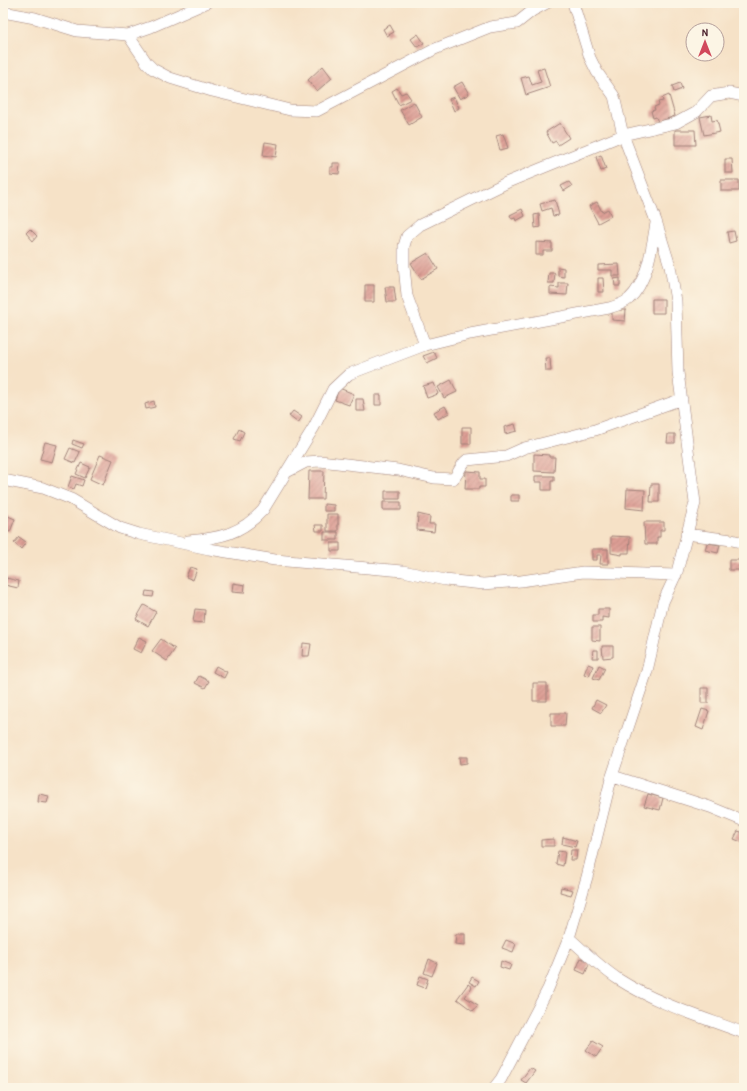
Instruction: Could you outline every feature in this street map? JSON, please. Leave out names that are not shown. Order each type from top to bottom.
[{"type":"street","points":[[3,12],[35,18],[77,31],[128,35],[158,25],[206,3]]},
{"type":"street","points":[[128,35],[147,63],[153,69],[170,78],[212,91],[290,110],[317,111],[434,49],[490,27],[517,23],[532,11],[548,3]]},
{"type":"street","points":[[494,1088],[501,1079],[548,989],[569,938],[587,877],[613,776],[647,671],[663,602],[676,575],[695,499],[677,355],[675,291],[670,266],[656,222],[623,135],[614,96],[597,72],[590,58],[573,3]]},
{"type":"street","points":[[425,345],[407,296],[404,266],[404,246],[407,236],[420,225],[508,182],[623,135],[676,123],[696,112],[711,96],[729,93],[744,96]]},
{"type":"street","points":[[179,542],[198,540],[241,529],[253,521],[263,510],[284,473],[314,427],[332,389],[340,380],[359,369],[425,345],[619,305],[629,299],[634,293],[646,269],[651,255],[656,222]]},
{"type":"street","points":[[284,473],[312,460],[398,470],[434,478],[453,479],[462,463],[467,460],[506,456],[531,446],[595,430],[682,399]]},
{"type":"street","points":[[3,480],[43,488],[71,500],[120,528],[139,534],[209,549],[275,560],[403,572],[445,580],[483,584],[521,581],[583,572],[676,575]]},
{"type":"street","points":[[686,534],[744,543]]},
{"type":"street","points":[[613,776],[710,807],[744,821]]},
{"type":"street","points":[[569,938],[607,970],[641,992],[697,1017],[744,1033]]},
{"type":"building","points":[[390,25],[394,32],[387,36],[383,29]]},
{"type":"building","points":[[418,34],[424,43],[417,47],[411,39]]},
{"type":"building","points":[[323,66],[332,78],[317,91],[308,80]]},
{"type":"building","points":[[544,68],[550,87],[526,95],[521,78],[529,76],[532,85],[541,82],[537,70]]},
{"type":"building","points":[[462,82],[469,94],[460,99],[453,87]]},
{"type":"building","points":[[680,83],[682,89],[674,92],[672,86]]},
{"type":"building","points":[[397,88],[401,94],[406,92],[411,99],[399,105],[392,91]]},
{"type":"building","points":[[669,95],[675,116],[658,122],[656,117],[653,118],[651,111],[655,110],[654,107],[659,105],[658,102],[663,101],[662,98]]},
{"type":"building","points":[[454,97],[459,108],[454,111],[449,99]]},
{"type":"building","points":[[414,102],[422,117],[409,125],[400,110]]},
{"type":"building","points":[[711,115],[712,121],[717,120],[720,132],[704,135],[700,117]]},
{"type":"building","points":[[560,123],[569,138],[558,145],[556,141],[552,143],[546,132]]},
{"type":"building","points":[[675,130],[695,130],[696,145],[675,145]]},
{"type":"building","points":[[503,134],[508,148],[500,150],[496,136]]},
{"type":"building","points":[[265,142],[278,144],[276,157],[263,155]]},
{"type":"building","points":[[601,155],[606,169],[601,171],[596,157]]},
{"type":"building","points":[[725,159],[732,159],[733,173],[725,173]]},
{"type":"building","points":[[333,163],[340,163],[339,174],[330,173],[330,167],[333,167]]},
{"type":"building","points":[[721,180],[739,180],[739,191],[721,191]]},
{"type":"building","points":[[569,182],[572,186],[564,191],[561,186]]},
{"type":"building","points":[[555,200],[559,215],[553,216],[551,208],[542,211],[540,204]]},
{"type":"building","points":[[597,202],[602,212],[608,209],[611,216],[598,223],[589,206]]},
{"type":"building","points":[[522,209],[525,216],[516,221],[515,218],[512,219],[510,215]]},
{"type":"building","points":[[539,214],[540,227],[535,228],[534,215]]},
{"type":"building","points":[[30,229],[37,236],[33,241],[26,233]]},
{"type":"building","points":[[734,231],[736,241],[729,243],[727,232]]},
{"type":"building","points":[[536,242],[552,243],[552,251],[543,251],[543,255],[536,255]]},
{"type":"building","points":[[428,253],[438,269],[421,279],[411,263]]},
{"type":"building","points":[[619,264],[620,276],[612,276],[612,270],[598,270],[598,265]]},
{"type":"building","points":[[558,267],[564,268],[564,277],[558,276]]},
{"type":"building","points":[[549,273],[555,273],[554,283],[548,283]]},
{"type":"building","points":[[598,278],[603,278],[604,292],[598,292]]},
{"type":"building","points":[[620,278],[620,286],[615,286],[614,279]]},
{"type":"building","points":[[559,283],[568,283],[567,295],[550,294],[550,287],[559,288]]},
{"type":"building","points":[[365,285],[374,285],[374,302],[365,302]]},
{"type":"building","points":[[385,287],[394,287],[396,302],[387,302]]},
{"type":"building","points":[[652,299],[664,299],[664,313],[652,313]]},
{"type":"building","points":[[612,310],[626,310],[625,321],[612,320]]},
{"type":"building","points":[[434,352],[437,358],[427,363],[423,356]]},
{"type":"building","points":[[545,358],[550,358],[551,371],[546,371]]},
{"type":"building","points":[[451,380],[457,392],[444,398],[438,387]]},
{"type":"building","points":[[434,383],[438,394],[427,398],[423,386]]},
{"type":"building","points":[[339,388],[354,394],[349,405],[335,400]]},
{"type":"building","points":[[375,395],[381,395],[381,405],[375,405]]},
{"type":"building","points":[[356,399],[363,399],[365,411],[356,411]]},
{"type":"building","points":[[154,401],[155,407],[146,409],[145,404]]},
{"type":"building","points":[[445,406],[449,413],[438,419],[434,412]]},
{"type":"building","points":[[293,411],[302,417],[298,423],[289,416]]},
{"type":"building","points":[[515,424],[517,431],[505,434],[504,427]]},
{"type":"building","points":[[462,427],[471,427],[471,444],[462,444]]},
{"type":"building","points":[[239,429],[244,432],[240,441],[234,439]]},
{"type":"building","points":[[668,434],[675,434],[675,443],[667,443]]},
{"type":"building","points":[[73,440],[84,444],[82,448],[72,444]]},
{"type":"building","points":[[45,442],[57,445],[52,462],[40,459]]},
{"type":"building","points":[[70,448],[80,452],[75,463],[65,459]]},
{"type":"building","points":[[534,454],[555,457],[554,472],[534,471]]},
{"type":"building","points":[[100,455],[113,460],[103,485],[90,479]]},
{"type":"building","points":[[81,463],[90,467],[85,478],[76,474]]},
{"type":"building","points":[[309,471],[324,471],[323,499],[308,499]]},
{"type":"building","points":[[466,471],[480,472],[480,479],[485,479],[485,487],[479,487],[479,489],[465,489]]},
{"type":"building","points":[[72,476],[84,480],[82,486],[76,484],[74,489],[68,487]]},
{"type":"building","points":[[535,476],[554,476],[554,481],[551,481],[551,490],[542,490],[542,482],[535,482]]},
{"type":"building","points":[[651,484],[659,484],[659,502],[650,502]]},
{"type":"building","points":[[627,489],[645,490],[644,510],[626,508]]},
{"type":"building","points":[[385,491],[400,491],[400,499],[385,499]]},
{"type":"building","points":[[511,495],[519,495],[519,501],[511,501]]},
{"type":"building","points":[[383,502],[401,502],[401,510],[383,510]]},
{"type":"building","points":[[324,504],[334,505],[334,511],[324,511]]},
{"type":"building","points":[[3,514],[15,519],[10,532],[3,529]]},
{"type":"building","points":[[327,514],[338,514],[338,531],[327,531]]},
{"type":"building","points":[[418,514],[430,517],[429,524],[435,524],[434,532],[417,530]]},
{"type":"building","points":[[644,522],[664,522],[664,530],[660,530],[660,537],[657,537],[657,544],[645,544]]},
{"type":"building","points":[[315,525],[323,525],[323,531],[316,531]]},
{"type":"building","points":[[324,532],[338,532],[338,540],[324,540]]},
{"type":"building","points":[[611,536],[630,537],[629,553],[622,553],[622,555],[611,553]]},
{"type":"building","points":[[19,537],[26,542],[21,549],[14,543]]},
{"type":"building","points":[[331,543],[340,543],[340,551],[331,551]]},
{"type":"building","points":[[707,543],[720,545],[718,553],[705,550]]},
{"type":"building","points":[[592,549],[608,549],[608,564],[600,564],[601,555],[597,555],[597,560],[592,560]]},
{"type":"building","points":[[729,560],[742,560],[742,570],[729,570]]},
{"type":"building","points":[[190,567],[197,569],[193,580],[186,577]]},
{"type":"building","points":[[6,578],[19,581],[18,588],[5,585]]},
{"type":"building","points":[[233,583],[245,585],[244,593],[232,592]]},
{"type":"building","points":[[146,591],[154,592],[153,597],[145,596]]},
{"type":"building","points":[[144,605],[156,612],[148,626],[136,619]]},
{"type":"building","points":[[195,609],[205,610],[204,623],[193,622]]},
{"type":"building","points":[[598,609],[609,609],[609,618],[602,617],[602,622],[593,622],[593,615],[598,615]]},
{"type":"building","points":[[592,627],[600,627],[600,641],[592,640]]},
{"type":"building","points":[[139,637],[147,641],[141,653],[133,649]]},
{"type":"building","points":[[161,639],[175,649],[167,661],[152,651]]},
{"type":"building","points":[[303,643],[311,644],[309,656],[302,656]]},
{"type":"building","points":[[602,646],[613,646],[613,657],[603,658]]},
{"type":"building","points":[[593,650],[598,650],[598,658],[592,658]]},
{"type":"building","points":[[588,664],[593,666],[589,676],[584,674]]},
{"type":"building","points":[[599,665],[605,668],[599,680],[593,678]]},
{"type":"building","points":[[216,666],[227,672],[224,678],[213,672]]},
{"type":"building","points":[[199,676],[209,681],[205,688],[195,683]]},
{"type":"building","points":[[533,683],[547,683],[547,701],[533,701]]},
{"type":"building","points":[[701,688],[708,688],[708,703],[701,703]]},
{"type":"building","points":[[596,700],[606,705],[601,713],[592,708]]},
{"type":"building","points":[[702,709],[709,711],[703,730],[696,727]]},
{"type":"building","points":[[551,713],[566,713],[565,726],[551,726]]},
{"type":"building","points":[[459,757],[467,757],[467,763],[460,764]]},
{"type":"building","points":[[39,794],[49,796],[47,803],[38,802]]},
{"type":"building","points":[[648,794],[663,798],[660,810],[644,806]]},
{"type":"building","points":[[738,831],[744,833],[744,843],[734,839]]},
{"type":"building","points":[[563,837],[577,841],[575,847],[562,844]]},
{"type":"building","points":[[554,839],[554,846],[541,846],[541,840]]},
{"type":"building","points":[[571,850],[577,850],[576,860],[570,860]]},
{"type":"building","points":[[558,851],[565,852],[563,866],[556,864]]},
{"type":"building","points":[[561,887],[573,890],[571,895],[560,892]]},
{"type":"building","points":[[456,934],[465,934],[465,945],[455,944]]},
{"type":"building","points":[[506,940],[516,944],[513,952],[502,948]]},
{"type":"building","points":[[581,958],[590,962],[585,974],[576,970]]},
{"type":"building","points":[[429,959],[437,963],[432,976],[424,973]]},
{"type":"building","points":[[501,961],[511,965],[509,970],[500,967]]},
{"type":"building","points":[[420,976],[428,979],[425,988],[417,985]]},
{"type":"building","points":[[472,977],[479,981],[476,986],[469,982]]},
{"type":"building","points":[[468,984],[472,987],[465,997],[478,1005],[473,1011],[457,999]]},
{"type":"building","points":[[593,1041],[603,1047],[596,1057],[586,1050]]},
{"type":"building","points":[[530,1068],[535,1071],[526,1083],[521,1080]]}]
